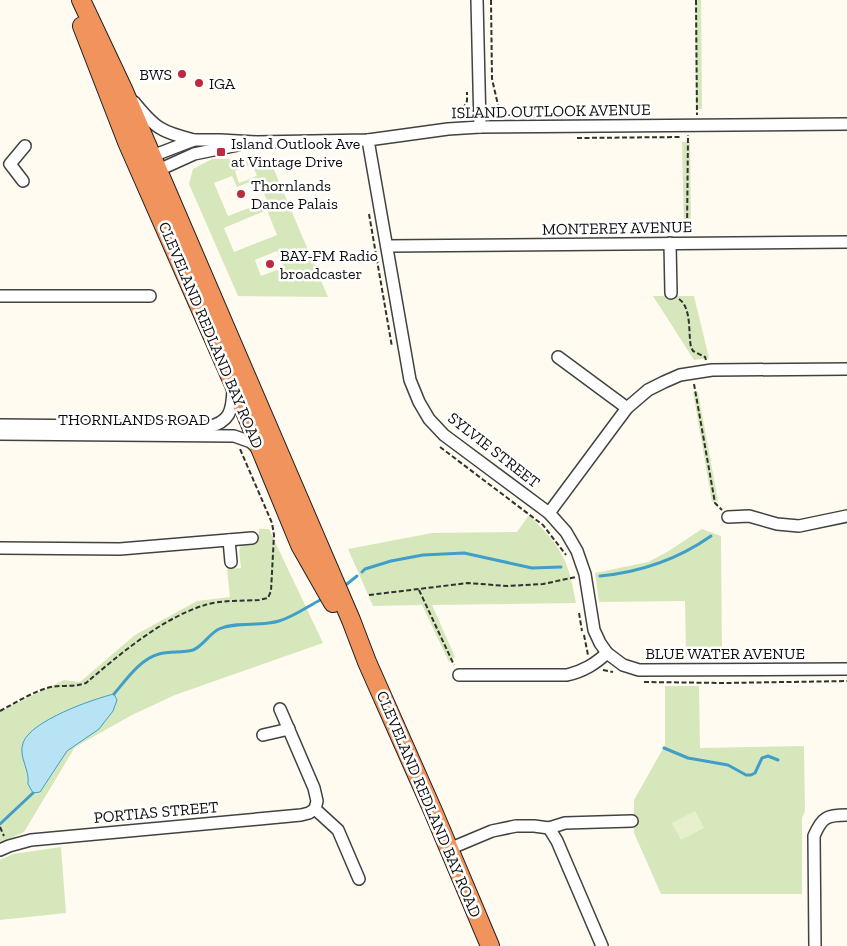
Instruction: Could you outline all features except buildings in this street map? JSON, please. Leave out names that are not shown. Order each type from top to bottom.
[{"type":"highway","name":"CLEVELAND REDLAND BAY ROAD","points":[[72,0],[109,98],[147,167],[283,464],[490,946]]},
{"type":"highway","name":"CLEVELAND REDLAND BAY ROAD","points":[[81,0],[123,89],[147,167],[300,545],[367,662]]},
{"type":"highway","points":[[283,464],[293,500],[310,537],[309,543],[300,545]]},
{"type":"street","points":[[477,0],[480,127]]},
{"type":"street","points":[[123,89],[149,121],[168,134],[194,140]]},
{"type":"street","name":"ISLAND OUTLOOK AVENUE","points":[[147,167],[194,140],[257,142],[368,140],[448,129],[480,127],[847,124]]},
{"type":"street","name":"SYLVIE STREET","points":[[368,140],[410,380],[419,402],[429,419],[444,435],[549,513],[566,532],[585,574],[594,630],[607,653]]},
{"type":"street","name":"ISLAND OUTLOOK AVENUE","points":[[147,167],[194,154],[257,142]]},
{"type":"street","points":[[23,181],[5,164],[25,146]]},
{"type":"street","name":"MONTEREY AVENUE","points":[[387,246],[847,242]]},
{"type":"street","points":[[670,243],[671,293]]},
{"type":"street","points":[[0,296],[150,296]]},
{"type":"street","points":[[558,356],[627,408]]},
{"type":"street","points":[[549,513],[627,408],[648,390],[664,382],[680,375],[701,371],[847,369]]},
{"type":"street","name":"THORNLANDS ROAD","points":[[0,425],[208,426],[219,424],[227,417],[232,407],[234,385]]},
{"type":"street","name":"THORNLANDS ROAD","points":[[0,434],[234,436],[251,442],[262,453]]},
{"type":"street","points":[[728,517],[749,516],[777,524],[800,526],[847,516]]},
{"type":"street","points":[[0,548],[120,549],[252,538]]},
{"type":"street","points":[[229,540],[230,562]]},
{"type":"street","points":[[459,676],[567,675],[581,672],[595,664],[607,653]]},
{"type":"street","name":"BLUE WATER AVENUE","points":[[607,653],[623,665],[639,670],[847,669]]},
{"type":"street","points":[[280,709],[314,788],[317,801],[314,809],[338,830],[359,879]]},
{"type":"street","points":[[263,735],[289,729]]},
{"type":"street","name":"PORTIAS STREET","points":[[0,850],[31,840],[301,815],[309,814],[314,809]]},
{"type":"street","points":[[815,946],[814,836],[820,822],[832,816],[847,815]]},
{"type":"street","points":[[449,849],[492,831],[516,826],[549,828],[565,823],[632,821]]},
{"type":"street","points":[[549,828],[557,841],[602,946]]},
{"type":"path","points":[[687,243],[687,137],[698,113],[696,0]]},
{"type":"path","points":[[671,293],[682,301],[686,308],[691,347],[694,352],[706,357],[707,364],[693,379],[715,503],[728,517]]},
{"type":"path","points":[[0,711],[46,688],[77,686],[86,683],[135,642],[187,611],[207,604],[268,598],[271,591],[274,535],[272,523],[234,436]]},
{"type":"path","points":[[369,596],[468,584],[507,586],[543,584],[585,574]]},
{"type":"path","points":[[419,590],[459,676]]},
{"type":"green space","points":[[695,0],[701,0],[702,109],[696,109]]},
{"type":"green space","points":[[682,142],[690,142],[691,230],[684,230]]},
{"type":"green space","points":[[269,158],[328,297],[238,296],[189,184],[193,169],[212,159]],"holes":[[[252,164],[257,176],[239,183],[235,171]],[[232,176],[237,187],[258,179],[267,201],[228,216],[214,183]],[[267,210],[277,235],[234,252],[224,228]],[[277,251],[284,267],[261,276],[255,260]]]},
{"type":"green space","points":[[653,296],[694,296],[709,358],[694,360]]},
{"type":"green space","points":[[693,392],[698,392],[718,501],[712,502]]},
{"type":"green space","points":[[529,515],[549,536],[562,554],[570,574],[576,603],[432,605],[455,657],[449,662],[422,605],[373,606],[348,549],[432,533],[517,532]]},
{"type":"green space","points":[[259,529],[269,529],[323,643],[175,695],[132,715],[75,747],[24,832],[0,843],[0,711],[64,680],[80,682],[135,635],[197,601],[230,597],[227,569],[241,568],[240,547],[245,543],[258,541]]},
{"type":"green space","points":[[702,529],[721,536],[722,656],[686,656],[685,601],[599,602],[595,573],[648,562]]},
{"type":"green space","points":[[665,686],[699,686],[700,748],[804,746],[805,811],[802,818],[802,894],[661,894],[634,833],[634,800],[665,745]]},
{"type":"green space","points":[[695,811],[704,828],[681,840],[672,823]]},
{"type":"green space","points":[[61,847],[66,913],[0,920],[0,860],[13,854]]},
{"type":"water","points":[[114,694],[117,700],[113,711],[99,729],[67,751],[40,792],[33,793],[28,784],[22,753],[23,743],[28,735],[49,719],[63,712]]},
{"type":"waterway","points":[[600,576],[658,564],[685,552],[711,536]]},
{"type":"waterway","points":[[362,572],[365,569],[391,561],[423,555],[464,553],[532,568],[561,567]]},
{"type":"waterway","points":[[347,584],[357,576]]},
{"type":"waterway","points":[[114,694],[140,665],[152,657],[163,653],[193,650],[219,629],[233,625],[264,624],[279,621],[320,600]]},
{"type":"waterway","points":[[664,748],[688,758],[728,765],[746,775],[755,773],[762,758],[768,756],[778,760]]},
{"type":"waterway","points":[[0,824],[33,793]]},
{"type":"place","name":"BWS","points":[[182,74]]},
{"type":"place","name":"IGA","points":[[199,83]]},
{"type":"place","name":"Island Outlook Ave at Vintage Drive","points":[[221,152]]},
{"type":"place","name":"Thornlands Dance Palais","points":[[241,194]]},
{"type":"place","name":"BAY-FM Radio broadcaster","points":[[270,264]]}]
